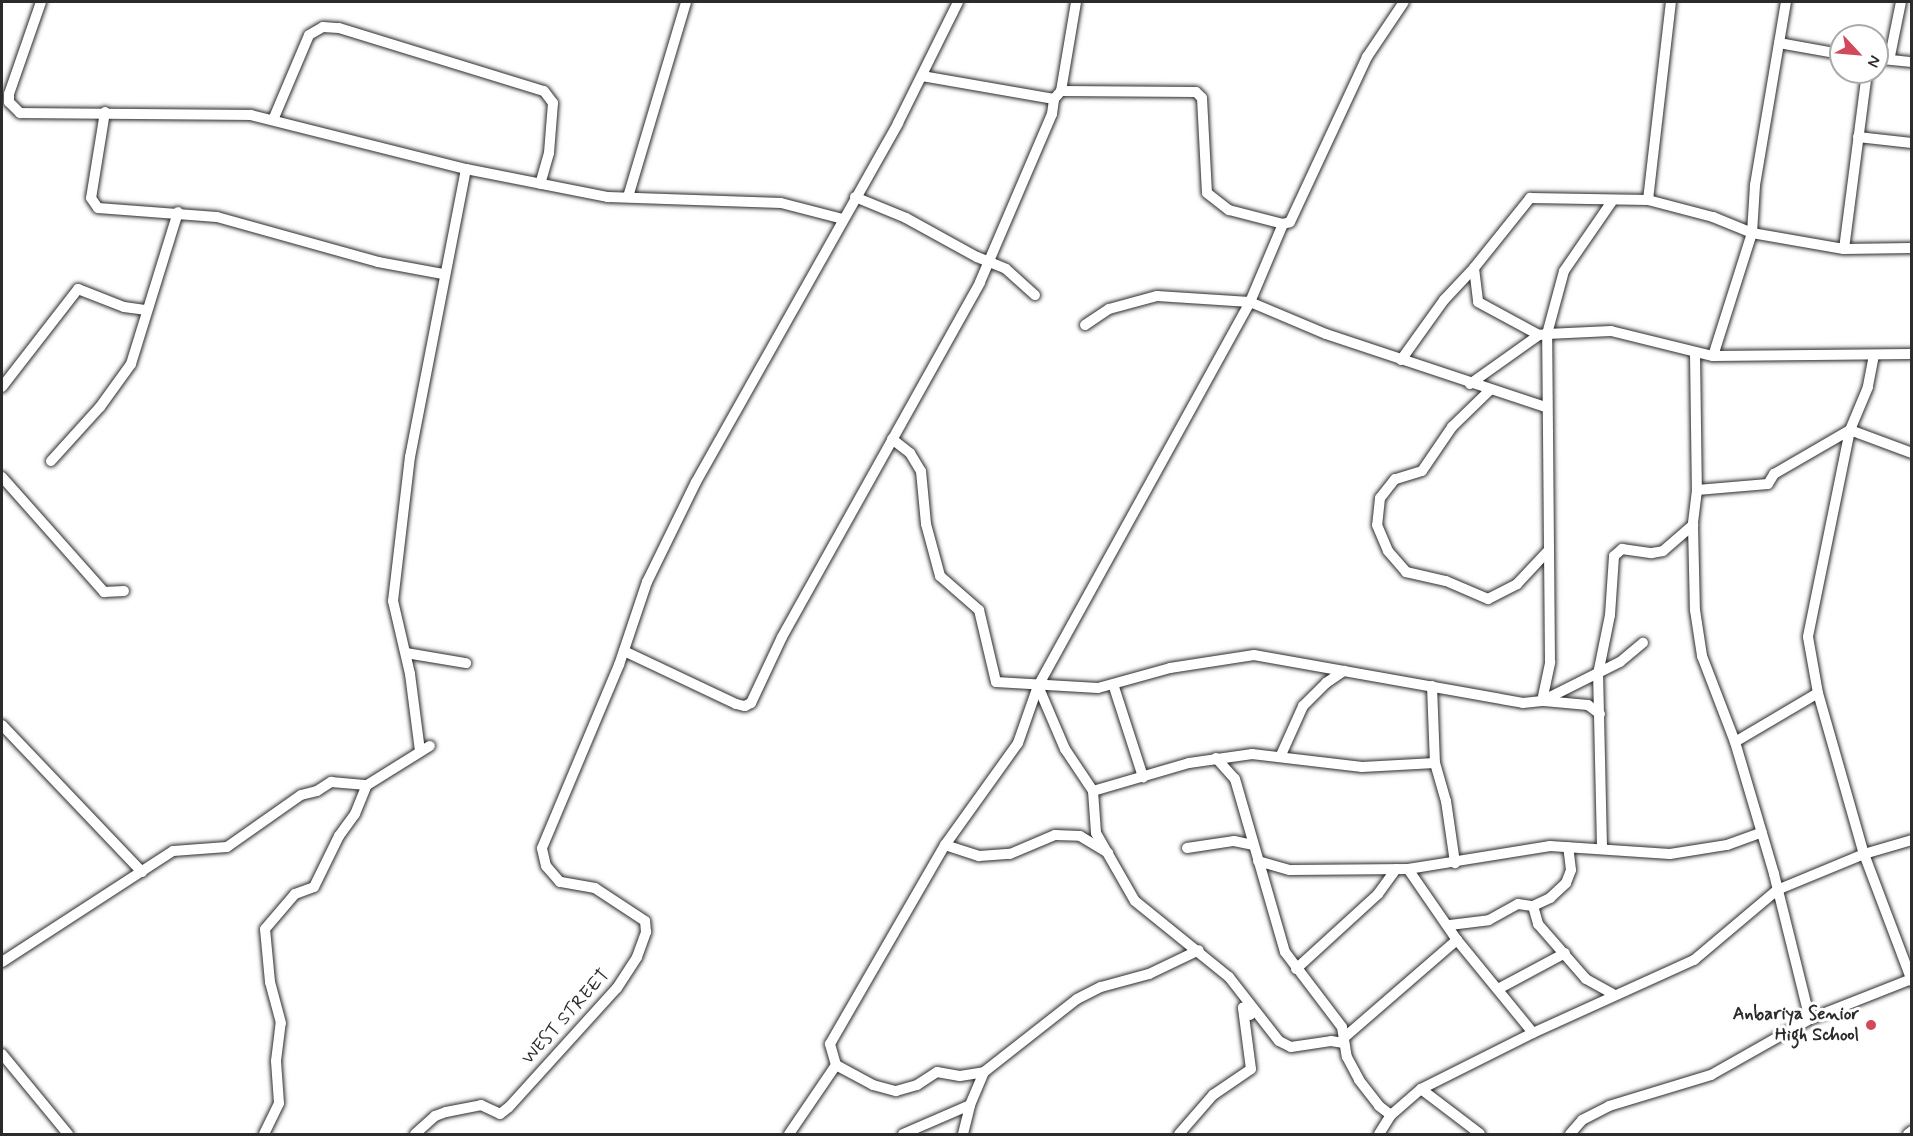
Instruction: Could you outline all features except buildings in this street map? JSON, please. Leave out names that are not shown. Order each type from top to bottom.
[{"type":"street","points":[[41,2],[16,67],[9,102],[20,112],[32,114],[105,112],[212,114],[273,120],[466,169],[540,184],[628,197],[781,203],[843,219]]},
{"type":"street","points":[[628,197],[686,2]]},
{"type":"street","points":[[958,2],[922,76],[696,482],[647,582],[624,651],[736,704],[745,706],[751,703],[782,637],[989,262],[1052,114],[1058,95],[1076,2]]},
{"type":"street","points":[[922,76],[1058,95],[1196,92],[1202,98],[1207,193],[1229,210],[1283,224],[1290,222],[1367,57],[1404,2]]},
{"type":"street","points":[[1648,200],[1671,2]]},
{"type":"street","points":[[1713,356],[1752,233],[1755,185],[1786,2]]},
{"type":"street","points":[[1889,56],[1901,2]]},
{"type":"street","points":[[273,120],[309,35],[323,27],[339,28],[544,91],[553,103],[549,153],[540,184]]},
{"type":"street","points":[[1779,44],[1829,52]]},
{"type":"street","points":[[1889,59],[1911,62]]},
{"type":"street","points":[[1844,249],[1865,84]]},
{"type":"street","points":[[105,112],[91,198],[98,208],[178,212],[217,217],[369,259],[443,274]]},
{"type":"street","points":[[1858,137],[1911,143]]},
{"type":"street","points":[[264,1134],[279,1103],[276,1061],[281,1023],[270,982],[265,929],[295,894],[314,887],[339,836],[356,814],[367,785],[425,748],[406,652],[393,601],[410,457],[443,274],[466,169]]},
{"type":"street","points":[[855,197],[906,218],[1006,269],[1035,295]]},
{"type":"street","points":[[1401,360],[1444,300],[1474,268],[1530,198],[1648,200],[1713,217],[1752,233],[1844,249],[1911,248]]},
{"type":"street","points":[[1542,701],[1550,662],[1543,335],[1564,271],[1613,200]]},
{"type":"street","points":[[51,462],[100,407],[131,364],[145,310],[178,212]]},
{"type":"street","points":[[1198,950],[1149,974],[1101,987],[1077,999],[984,1072],[960,1076],[937,1072],[917,1086],[896,1091],[873,1085],[836,1065],[830,1044],[945,845],[1018,743],[1038,686],[1250,302],[1283,224]]},
{"type":"street","points":[[1474,268],[1478,302],[1543,335],[1611,331],[1695,354],[1713,356],[1911,354]]},
{"type":"street","points":[[2,387],[78,290],[124,308],[145,310]]},
{"type":"street","points":[[1085,324],[1109,309],[1156,296],[1250,302],[1401,360],[1546,408]]},
{"type":"street","points":[[1470,384],[1543,335]]},
{"type":"street","points":[[1695,354],[1697,490],[1693,525],[1695,610],[1702,656],[1736,742],[1762,832],[1810,1019]]},
{"type":"street","points":[[1570,1134],[1582,1120],[1609,1106],[1710,1075],[1810,1019],[1910,981],[1864,854],[1818,693],[1810,656],[1809,618],[1850,430],[1868,387],[1874,356]]},
{"type":"street","points":[[1490,390],[1452,427],[1422,471],[1395,479],[1380,498],[1377,525],[1388,551],[1406,572],[1446,581],[1488,599],[1517,584],[1547,552]]},
{"type":"street","points":[[1697,490],[1768,484],[1774,474],[1850,430]]},
{"type":"street","points":[[1850,430],[1911,453]]},
{"type":"street","points":[[892,439],[910,453],[921,471],[926,524],[940,576],[969,598],[979,610],[996,682],[1038,686],[1114,687],[1170,668],[1235,657],[1272,656],[1523,703],[1542,701],[1588,705],[1600,714]]},
{"type":"street","points":[[2,477],[104,592],[124,591]]},
{"type":"street","points":[[1602,847],[1598,674],[1610,615],[1614,556],[1622,549],[1652,553],[1664,551],[1693,525]]},
{"type":"street","points":[[1542,701],[1620,662],[1643,643]]},
{"type":"street","name":"WEST STREET","points":[[415,1134],[435,1116],[446,1112],[481,1105],[500,1114],[509,1107],[617,988],[637,957],[646,932],[645,921],[595,888],[560,882],[546,866],[542,848],[624,651]]},
{"type":"street","points":[[406,652],[466,663]]},
{"type":"street","points":[[1281,755],[1303,706],[1326,682],[1344,671]]},
{"type":"street","points":[[1038,686],[1065,748],[1093,791],[1096,833],[1112,855],[1135,901],[1157,923],[1198,950],[1229,977],[1279,1041]]},
{"type":"street","points":[[1432,686],[1435,763],[1446,801],[1455,863]]},
{"type":"street","points":[[1114,687],[1143,777]]},
{"type":"street","points":[[1736,742],[1818,693]]},
{"type":"street","points":[[2,725],[142,872]]},
{"type":"street","points":[[1093,791],[1216,758],[1281,755],[1362,767],[1435,763]]},
{"type":"street","points":[[1216,758],[1236,779],[1281,944],[1345,1040],[1359,1080],[1391,1115]]},
{"type":"street","points":[[2,962],[173,851],[226,847],[282,805],[331,782],[367,785]]},
{"type":"street","points":[[1258,861],[1290,870],[1408,869],[1550,846],[1602,847],[1670,854],[1693,852],[1762,832]]},
{"type":"street","points":[[945,845],[980,856],[1010,855],[1055,834],[1080,836],[1112,855]]},
{"type":"street","points":[[1379,1134],[1391,1115],[1422,1089],[1533,1033],[1694,960],[1777,890],[1864,854],[1911,840]]},
{"type":"street","points":[[1187,848],[1233,841],[1253,845]]},
{"type":"street","points":[[1450,925],[1489,920],[1518,904],[1533,906],[1551,898],[1566,883],[1571,870],[1568,847]]},
{"type":"street","points":[[1296,969],[1378,894],[1396,869]]},
{"type":"street","points":[[1408,869],[1450,925],[1457,940],[1533,1033]]},
{"type":"street","points":[[1533,906],[1538,924],[1566,953],[1586,979],[1615,995]]},
{"type":"street","points":[[1179,1134],[1213,1095],[1251,1069],[1243,1008],[1257,1026],[1291,1047],[1345,1040],[1457,940]]},
{"type":"street","points":[[1498,989],[1566,953]]},
{"type":"street","points":[[2,1054],[68,1134]]},
{"type":"street","points":[[789,1134],[836,1065]]},
{"type":"street","points":[[963,1134],[970,1105],[984,1072]]},
{"type":"street","points":[[1422,1089],[1480,1134]]},
{"type":"street","points":[[903,1134],[907,1130],[970,1105]]},
{"type":"street","points":[[1908,1134],[1911,1131]]},
{"type":"place","name":"Anbariya Senior High School","points":[[1871,1025]]}]
